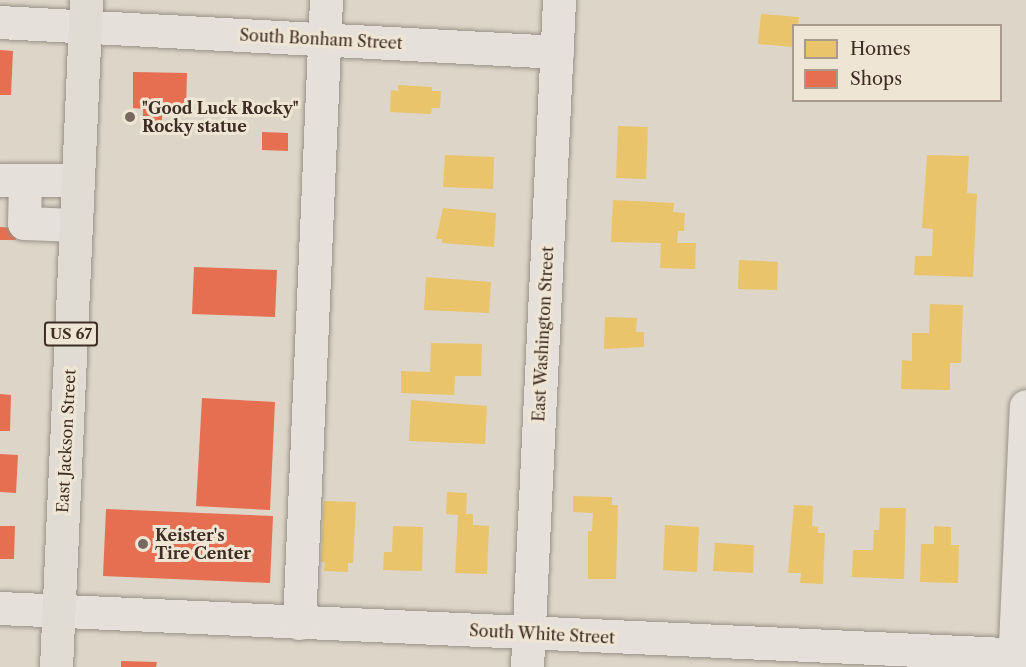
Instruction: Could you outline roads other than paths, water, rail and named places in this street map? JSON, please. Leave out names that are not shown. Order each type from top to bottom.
[{"type":"highway","name":"East Jackson Street","points":[[56,667],[85,14]]},
{"type":"street","points":[[299,623],[326,0]]},
{"type":"street","name":"East Washington Street","points":[[527,667],[559,0]]},
{"type":"street","name":"South Bonham Street","points":[[0,22],[85,14],[324,40],[557,52]]},
{"type":"street","points":[[76,225],[24,223],[13,180],[78,180]]},
{"type":"street","points":[[1018,659],[1026,406]]},
{"type":"street","name":"South White Street","points":[[0,608],[1018,659]]},
{"type":"place","name":"\"Good Luck Rocky\" Rocky statue","points":[[130,117]]},
{"type":"place","name":"Keister's Tire Center","points":[[143,544]]}]
